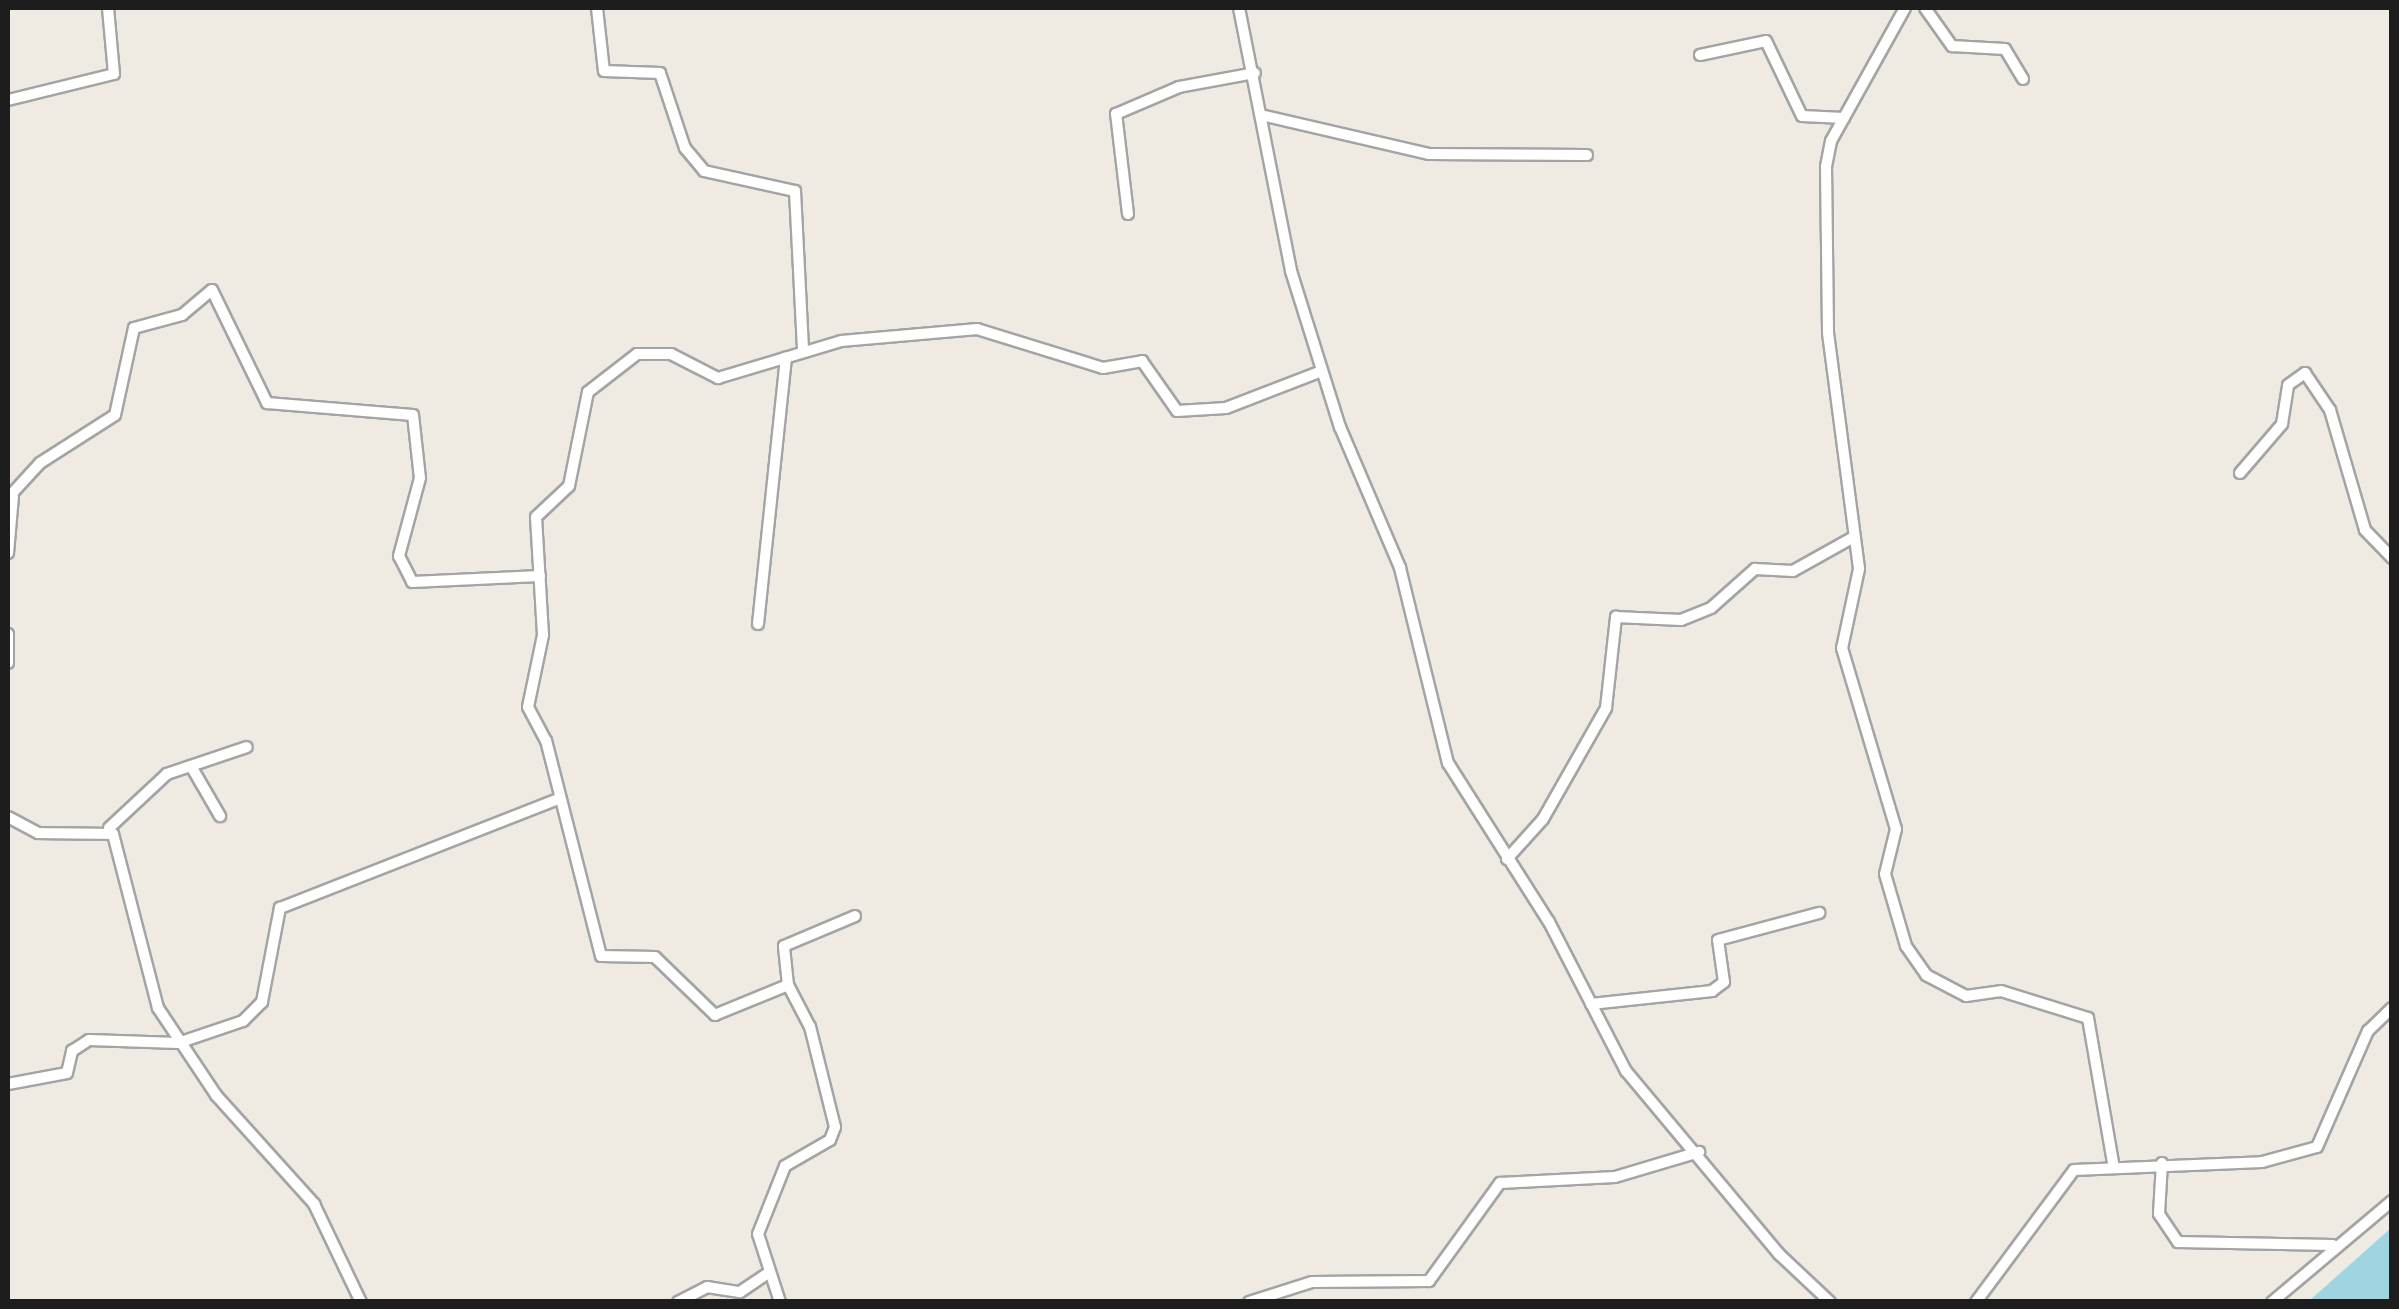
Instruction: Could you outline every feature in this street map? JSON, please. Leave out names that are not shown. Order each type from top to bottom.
[{"type":"street","points":[[8,100],[63,80],[114,74],[108,8]]},
{"type":"street","points":[[597,8],[604,71],[656,69],[685,148],[704,171],[795,191],[803,351]]},
{"type":"street","points":[[1239,8],[1255,73],[1291,271],[1322,371],[1400,568],[1448,763],[1591,1004],[1626,1071],[1699,1152],[1778,1254],[1830,1302]]},
{"type":"street","points":[[1905,8],[1844,118],[1826,166],[1828,333],[1857,593],[1842,648],[1896,829],[1885,862],[1896,924],[1926,976],[1966,996],[2000,991],[2088,1018],[2114,1168]]},
{"type":"street","points":[[1925,8],[1952,46],[2006,49],[2024,79]]},
{"type":"street","points":[[1700,54],[1766,41],[1802,116],[1844,118]]},
{"type":"street","points":[[1128,214],[1116,114],[1178,87],[1255,73]]},
{"type":"street","points":[[1261,115],[1429,154],[1587,155]]},
{"type":"street","points":[[8,553],[10,497],[40,463],[115,415],[134,328],[182,315],[212,290],[268,403],[414,415],[420,478],[399,556],[412,582],[540,576]]},
{"type":"street","points":[[788,985],[714,1015],[655,958],[601,956],[528,707],[543,636],[536,517],[569,486],[598,378],[654,352],[718,378],[803,351],[1000,330],[1104,368],[1142,361],[1169,408],[1190,412],[1226,408],[1322,371]]},
{"type":"street","points":[[758,624],[756,578],[786,356]]},
{"type":"street","points":[[2240,473],[2282,424],[2288,385],[2305,372],[2330,410],[2366,530],[2392,558]]},
{"type":"street","points":[[1507,859],[1549,811],[1606,708],[1616,617],[1681,620],[1711,608],[1756,569],[1793,571],[1852,538]]},
{"type":"street","points":[[8,634],[8,663]]},
{"type":"street","points":[[8,818],[38,832],[109,828],[162,777],[247,747]]},
{"type":"street","points":[[191,766],[220,816]]},
{"type":"street","points":[[8,1084],[68,1073],[72,1051],[89,1040],[178,1043],[257,1011],[280,908],[558,799]]},
{"type":"street","points":[[109,828],[146,984],[178,1043],[314,1204],[361,1302]]},
{"type":"street","points":[[1591,1004],[1712,991],[1724,982],[1718,940],[1819,913]]},
{"type":"street","points":[[780,1302],[767,1274],[758,1234],[775,1181],[835,1127],[810,1027],[788,985],[784,946],[856,916]]},
{"type":"street","points":[[1976,1302],[2028,1242],[2066,1174],[2162,1163],[2262,1162],[2317,1147],[2368,1030],[2392,1008]]},
{"type":"street","points":[[1249,1302],[1312,1282],[1430,1281],[1500,1183],[1596,1180],[1699,1152]]},
{"type":"street","points":[[2162,1163],[2159,1214],[2178,1242],[2333,1245]]},
{"type":"street","points":[[2272,1302],[2333,1245],[2392,1201]]},
{"type":"street","points":[[678,1302],[708,1287],[740,1292],[767,1274]]},
{"type":"water","points":[[2391,1228],[2391,1301],[2309,1301]]}]
